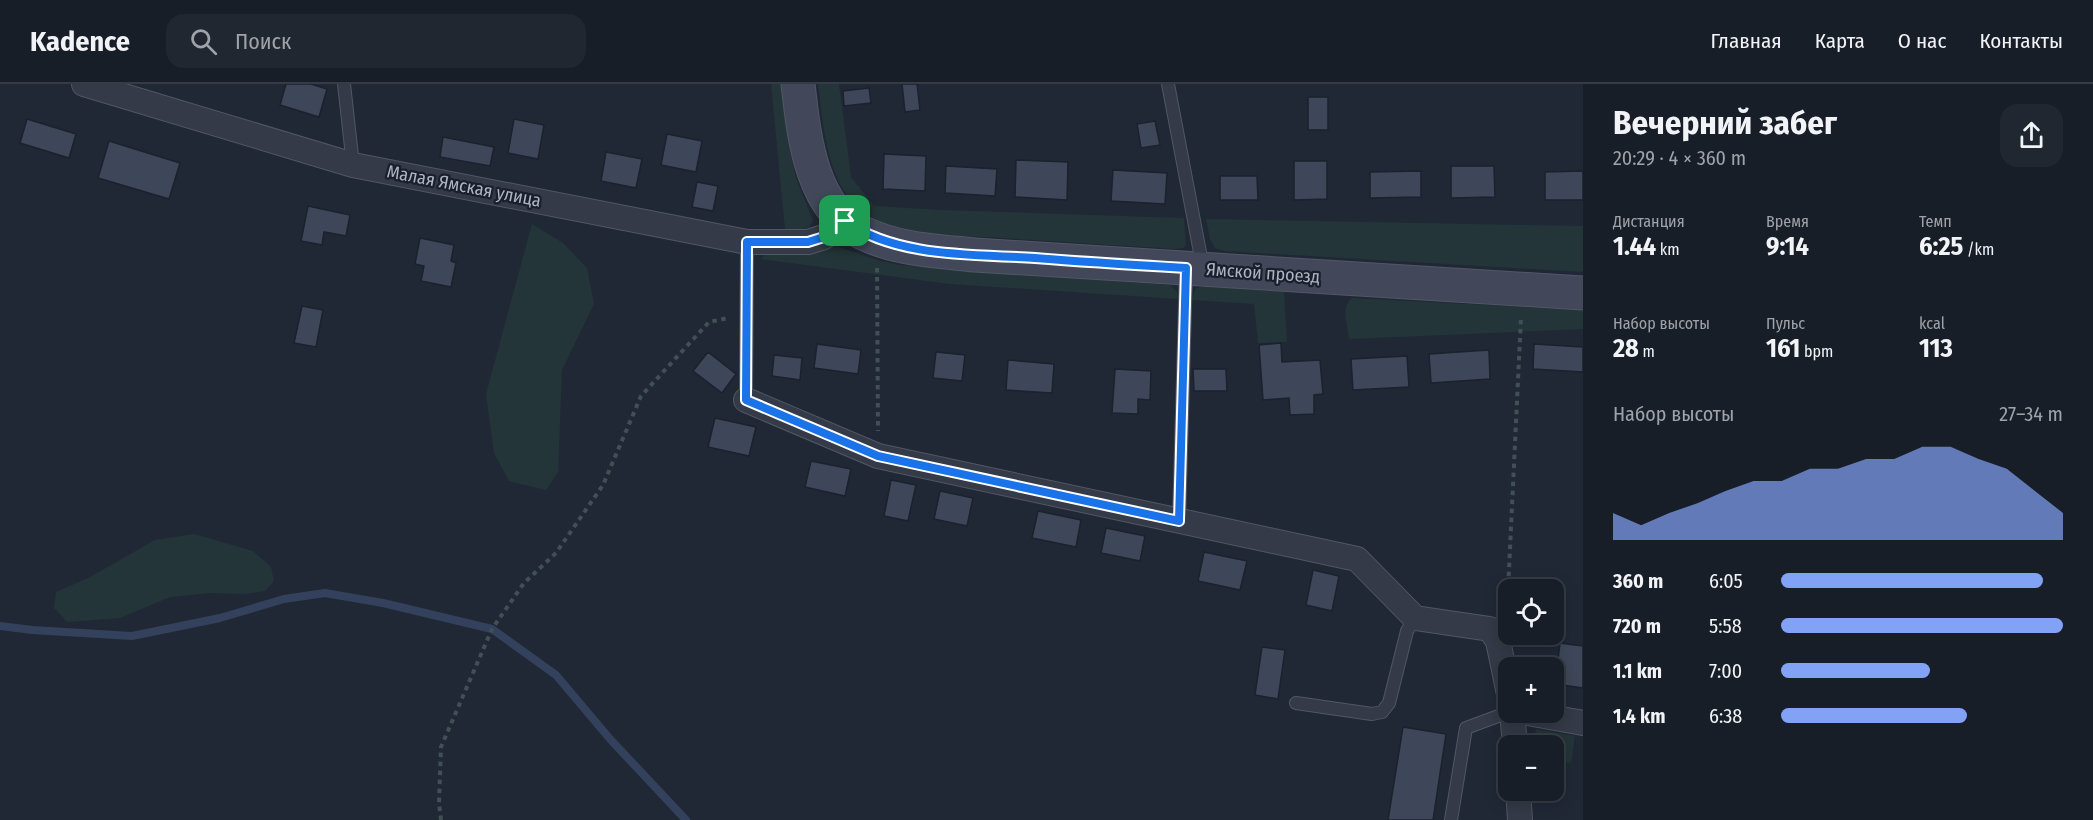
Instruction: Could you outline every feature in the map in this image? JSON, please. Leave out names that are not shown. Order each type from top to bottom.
[{"type":"main road","name":"Ямской проезд","points":[[798,84],[805,135],[813,167],[823,192],[833,208],[845,221],[861,232],[911,248],[1195,269],[1583,293]]},
{"type":"street","name":"Малая Ямская улица","points":[[84,84],[353,165],[747,242],[808,242],[824,237],[845,221]]},
{"type":"street","points":[[746,400],[878,456],[1357,559],[1415,618],[1490,629],[1498,641]]},
{"type":"street","points":[[1564,720],[1583,723]]},
{"type":"street","points":[[1519,801],[1520,820]]},
{"type":"lane","points":[[344,84],[353,165]]},
{"type":"lane","points":[[1168,84],[1195,269],[1179,521]]},
{"type":"lane","points":[[746,400],[747,242]]},
{"type":"lane","points":[[1296,703],[1372,714],[1382,712],[1389,703],[1407,631],[1415,618]]},
{"type":"lane","points":[[1451,820],[1466,728],[1498,717]]},
{"type":"path","points":[[875,238],[878,456]]},
{"type":"path","points":[[1509,579],[1522,290]]},
{"type":"path","points":[[441,820],[439,803],[441,747],[492,629],[524,583],[556,553],[603,485],[641,396],[709,322],[747,314]]},
{"type":"shaded area","points":[[771,84],[781,84],[789,147],[796,178],[813,221],[809,227],[803,229],[785,229]]},
{"type":"shaded area","points":[[818,84],[839,84],[851,177],[874,206],[1184,218],[1186,245],[1176,249],[942,235],[907,231],[881,223],[851,201],[839,182],[829,155]]},
{"type":"shaded area","points":[[1206,219],[1583,226],[1583,272],[1225,251],[1215,248],[1210,239]]},
{"type":"shaded area","points":[[532,224],[563,243],[587,268],[594,304],[562,370],[558,472],[546,490],[509,481],[494,453],[486,394]]},
{"type":"shaded area","points":[[836,246],[899,265],[1170,285],[1177,292],[1178,299],[950,284],[761,259],[766,253]]},
{"type":"shaded area","points":[[1203,286],[1284,292],[1287,342],[1258,343],[1254,304],[1192,300],[1195,289]]},
{"type":"shaded area","points":[[1352,298],[1583,310],[1583,329],[1349,339],[1346,306]]},
{"type":"shaded area","points":[[194,534],[253,551],[271,567],[274,581],[265,591],[170,597],[120,618],[67,622],[54,608],[56,592],[90,577],[155,540]]},
{"type":"shaded area","points":[[1536,729],[1575,736],[1571,763],[1564,762],[1564,735],[1535,735]]},
{"type":"building","points":[[286,84],[311,84],[327,89],[319,117],[280,105]]},
{"type":"building","points":[[902,84],[917,84],[920,110],[905,112]]},
{"type":"building","points":[[869,88],[871,103],[844,106],[843,91]]},
{"type":"building","points":[[1308,97],[1328,97],[1328,130],[1308,130]]},
{"type":"building","points":[[27,119],[76,134],[69,158],[20,143]]},
{"type":"building","points":[[514,119],[544,125],[538,159],[508,153]]},
{"type":"building","points":[[1155,121],[1160,145],[1141,148],[1137,124]]},
{"type":"building","points":[[667,134],[702,141],[696,172],[661,165]]},
{"type":"building","points":[[443,137],[494,147],[490,166],[440,157]]},
{"type":"building","points":[[109,141],[180,163],[169,199],[98,178]]},
{"type":"building","points":[[606,152],[642,159],[636,188],[601,181]]},
{"type":"building","points":[[884,154],[926,156],[925,191],[883,189]]},
{"type":"building","points":[[1016,160],[1068,162],[1067,200],[1015,197]]},
{"type":"building","points":[[1294,161],[1327,161],[1327,199],[1294,200]]},
{"type":"building","points":[[946,166],[997,169],[995,196],[945,193]]},
{"type":"building","points":[[1451,166],[1494,166],[1495,197],[1451,198]]},
{"type":"building","points":[[1113,170],[1167,173],[1165,204],[1111,201]]},
{"type":"building","points":[[1421,171],[1421,197],[1370,198],[1370,172]]},
{"type":"building","points":[[1583,171],[1583,200],[1545,200],[1545,172]]},
{"type":"building","points":[[1220,176],[1257,176],[1258,200],[1220,200]]},
{"type":"building","points":[[697,182],[718,186],[713,211],[692,207]]},
{"type":"building","points":[[308,206],[350,215],[346,236],[324,232],[322,245],[301,241]]},
{"type":"building","points":[[420,238],[454,245],[451,261],[456,263],[451,287],[421,281],[424,266],[415,264]]},
{"type":"building","points":[[302,306],[323,310],[316,347],[294,343]]},
{"type":"building","points":[[1281,343],[1282,362],[1320,360],[1323,394],[1314,395],[1314,414],[1290,415],[1289,398],[1263,400],[1259,345]]},
{"type":"building","points":[[817,344],[861,350],[858,374],[814,368]]},
{"type":"building","points":[[1534,344],[1583,347],[1583,372],[1533,369]]},
{"type":"building","points":[[1489,350],[1490,379],[1431,383],[1429,354]]},
{"type":"building","points":[[708,352],[736,374],[722,393],[693,371]]},
{"type":"building","points":[[936,352],[965,355],[962,381],[933,378]]},
{"type":"building","points":[[774,355],[802,358],[800,380],[772,376]]},
{"type":"building","points":[[1407,356],[1409,387],[1353,390],[1351,359]]},
{"type":"building","points":[[1008,360],[1054,364],[1052,393],[1006,390]]},
{"type":"building","points":[[1115,369],[1151,371],[1150,400],[1138,399],[1138,414],[1112,413]]},
{"type":"building","points":[[1193,369],[1226,369],[1227,391],[1194,391]]},
{"type":"building","points":[[715,418],[756,427],[749,456],[708,447]]},
{"type":"building","points":[[811,461],[851,469],[845,496],[805,487]]},
{"type":"building","points":[[891,480],[916,485],[908,521],[884,516]]},
{"type":"building","points":[[940,491],[973,498],[967,526],[934,519]]},
{"type":"building","points":[[1038,511],[1081,520],[1076,547],[1032,538]]},
{"type":"building","points":[[1106,528],[1145,536],[1140,561],[1101,553]]},
{"type":"building","points":[[1204,552],[1247,561],[1240,590],[1198,581]]},
{"type":"building","points":[[1313,570],[1339,576],[1332,611],[1306,605]]},
{"type":"building","points":[[1560,645],[1583,646],[1583,688],[1564,685],[1564,657],[1558,657]]},
{"type":"building","points":[[1262,647],[1285,650],[1278,699],[1255,695]]},
{"type":"building","points":[[1403,727],[1446,734],[1433,820],[1388,820]]},
{"type":"waterway","points":[[0,626],[132,636],[220,618],[284,599],[325,593],[383,603],[492,629],[556,675],[610,739],[686,820]]},
{"type":"route","points":[[845,221],[875,238],[932,251],[1186,268],[1179,521],[878,456],[746,400],[747,242],[808,242],[824,237],[845,221]]}]
